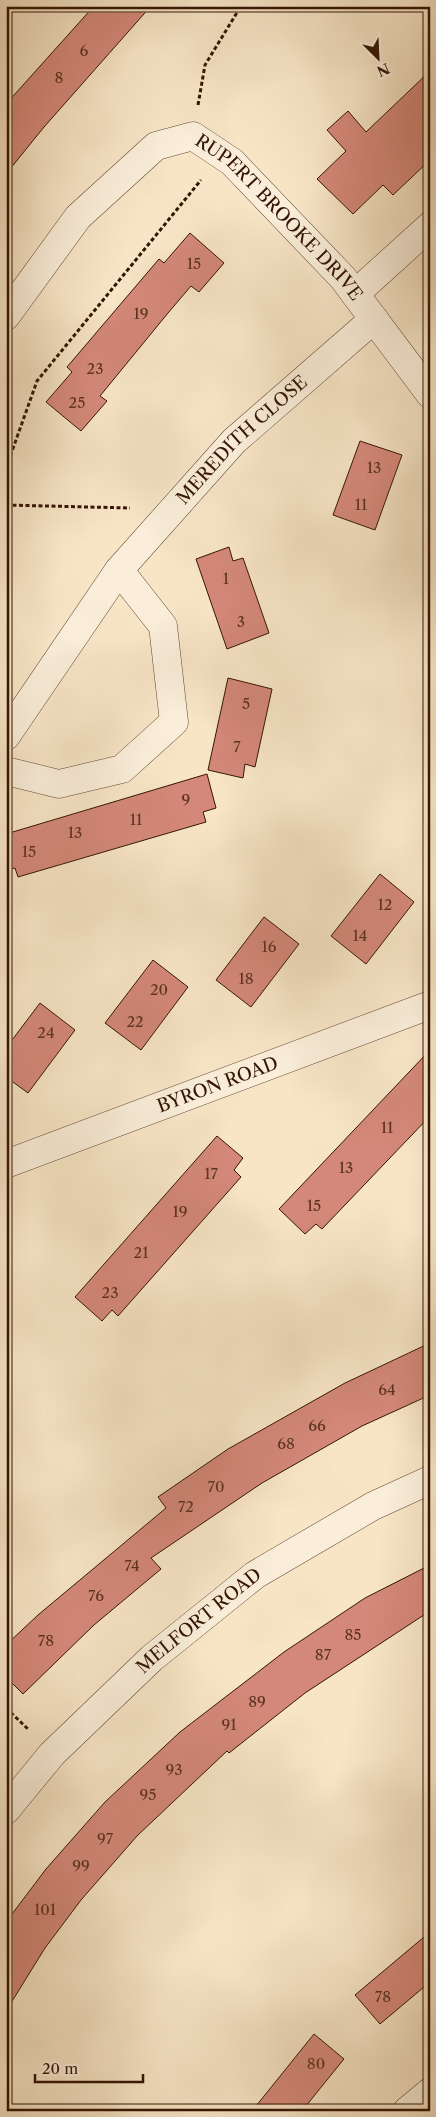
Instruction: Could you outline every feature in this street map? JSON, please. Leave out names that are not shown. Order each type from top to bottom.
[{"type":"street","name":"RUPERT BROOKE DRIVE","points":[[6,316],[78,217],[156,146],[193,136],[222,155],[245,175],[343,278],[430,394]]},
{"type":"street","points":[[355,294],[430,226]]},
{"type":"street","name":"MEREDITH CLOSE","points":[[6,736],[119,570],[234,441],[374,320]]},
{"type":"street","points":[[6,770],[58,784],[122,769],[174,722],[163,626],[119,570]]},
{"type":"street","name":"BYRON ROAD","points":[[6,1164],[430,1005]]},
{"type":"street","name":"MELFORT ROAD","points":[[6,1810],[52,1754],[152,1658],[256,1575],[373,1506],[430,1480]]},
{"type":"street","points":[[407,2111],[430,2092]]},
{"type":"path","points":[[193,136],[205,65],[241,6]]},
{"type":"path","points":[[6,468],[37,381],[222,155]]},
{"type":"path","points":[[6,505],[173,509]]},
{"type":"building","points":[[94,6],[151,6],[44,127],[6,174],[6,104]]},
{"type":"building","points":[[430,71],[430,160],[393,195],[383,185],[353,214],[317,179],[346,151],[327,130],[348,111],[366,132]]},
{"type":"building","points":[[190,233],[224,263],[199,292],[191,286],[168,313],[100,396],[107,401],[81,431],[46,402],[72,372],[67,367],[159,259],[164,263]]},
{"type":"building","points":[[360,441],[402,455],[375,530],[333,515]]},
{"type":"building","points":[[229,547],[233,561],[243,558],[269,633],[227,649],[196,559]]},
{"type":"building","points":[[228,678],[272,689],[255,767],[245,764],[243,778],[208,770]]},
{"type":"building","points":[[207,774],[216,808],[203,812],[206,822],[18,877],[15,868],[6,871],[6,834]]},
{"type":"building","points":[[380,874],[414,902],[366,964],[331,936]]},
{"type":"building","points":[[264,917],[299,944],[251,1007],[216,980]]},
{"type":"building","points":[[153,960],[188,987],[141,1050],[105,1023]]},
{"type":"building","points":[[40,1003],[75,1030],[28,1093],[6,1077],[6,1048]]},
{"type":"building","points":[[430,1050],[430,1116],[322,1229],[316,1224],[305,1234],[279,1209]]},
{"type":"building","points":[[217,1136],[243,1158],[234,1170],[241,1177],[118,1316],[112,1310],[102,1321],[75,1297]]},
{"type":"building","points":[[430,1343],[430,1395],[362,1426],[262,1483],[151,1558],[161,1569],[94,1625],[23,1694],[6,1677],[6,1645],[38,1615],[166,1508],[158,1497],[228,1449],[345,1383]]},
{"type":"building","points":[[430,1565],[430,1611],[305,1693],[229,1753],[227,1751],[137,1836],[81,1900],[45,1948],[6,2011],[6,1922],[46,1869],[105,1802],[180,1732],[284,1652],[365,1598]]},
{"type":"building","points":[[430,1932],[430,1982],[380,2024],[355,1995]]},
{"type":"building","points":[[314,2034],[344,2059],[302,2111],[252,2111]]}]
